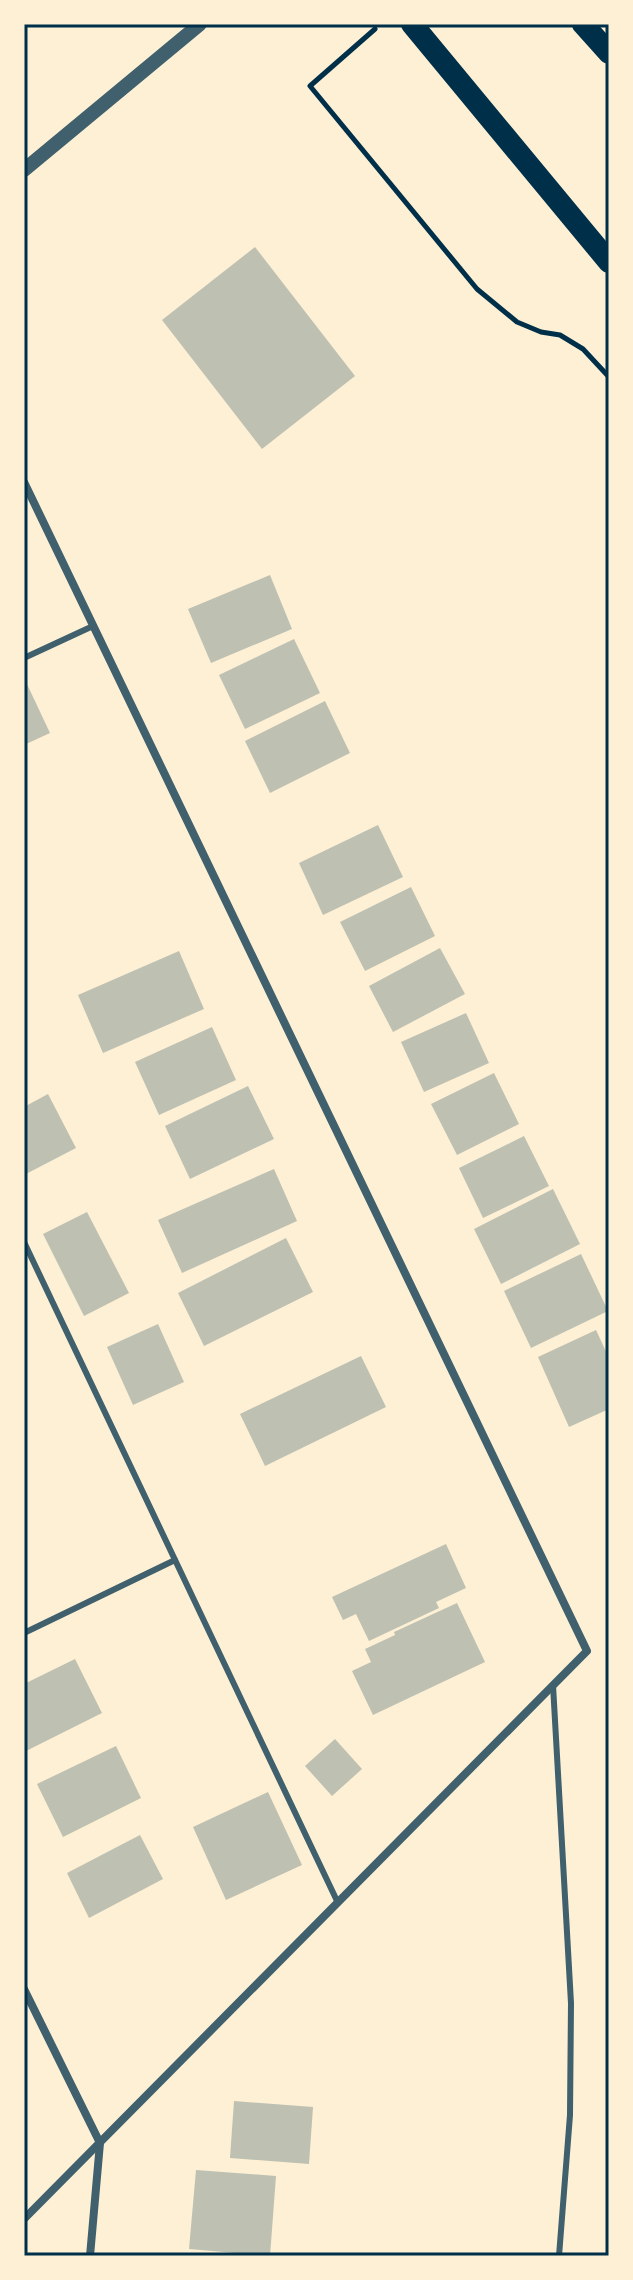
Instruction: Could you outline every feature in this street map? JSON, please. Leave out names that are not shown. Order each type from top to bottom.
[{"type":"highway","points":[[412,24],[609,262]]},
{"type":"highway","points":[[583,24],[609,53]]},
{"type":"street","points":[[24,170],[200,24]]},
{"type":"street","points":[[24,482],[587,1651],[24,2219]]},
{"type":"street","points":[[24,1989],[100,2143],[90,2256]]},
{"type":"lane","points":[[24,658],[93,626]]},
{"type":"lane","points":[[24,1242],[338,1903]]},
{"type":"lane","points":[[24,1633],[175,1560]]},
{"type":"lane","points":[[553,1685],[571,2003],[570,2115],[559,2256]]},
{"type":"path","points":[[383,24],[310,86],[477,289],[517,322],[541,332],[560,335],[583,349],[609,377]]},
{"type":"building","points":[[255,247],[355,376],[262,449],[162,320]]},
{"type":"building","points":[[270,575],[292,629],[211,663],[188,609]]},
{"type":"building","points":[[294,639],[320,693],[245,729],[219,675]]},
{"type":"building","points":[[24,683],[50,733],[24,745]]},
{"type":"building","points":[[325,701],[350,753],[270,793],[245,741]]},
{"type":"building","points":[[378,825],[403,877],[323,915],[299,863]]},
{"type":"building","points":[[411,887],[435,936],[365,971],[340,922]]},
{"type":"building","points":[[440,948],[465,994],[393,1032],[369,986]]},
{"type":"building","points":[[179,951],[204,1009],[103,1053],[78,995]]},
{"type":"building","points":[[466,1013],[489,1063],[424,1092],[401,1042]]},
{"type":"building","points":[[212,1027],[236,1080],[159,1115],[135,1062]]},
{"type":"building","points":[[494,1073],[519,1124],[457,1155],[431,1104]]},
{"type":"building","points":[[248,1086],[274,1139],[190,1179],[165,1126]]},
{"type":"building","points":[[48,1094],[76,1148],[24,1175],[24,1107]]},
{"type":"building","points":[[524,1136],[549,1186],[483,1218],[459,1168]]},
{"type":"building","points":[[274,1169],[297,1221],[182,1273],[158,1220]]},
{"type":"building","points":[[553,1189],[580,1244],[501,1284],[474,1229]]},
{"type":"building","points":[[87,1212],[129,1293],[84,1316],[43,1234]]},
{"type":"building","points":[[286,1238],[313,1292],[204,1346],[178,1293]]},
{"type":"building","points":[[581,1254],[608,1311],[531,1348],[504,1291]]},
{"type":"building","points":[[158,1324],[184,1382],[133,1405],[107,1347]]},
{"type":"building","points":[[596,1330],[609,1358],[609,1409],[569,1427],[538,1357]]},
{"type":"building","points":[[361,1356],[386,1407],[265,1466],[240,1414]]},
{"type":"building","points":[[446,1544],[466,1588],[436,1602],[439,1608],[369,1641],[356,1614],[343,1620],[332,1597]]},
{"type":"building","points":[[457,1603],[485,1662],[373,1715],[352,1671],[371,1662],[365,1649]]},
{"type":"building","points":[[75,1659],[102,1713],[24,1752],[24,1684]]},
{"type":"building","points":[[335,1739],[362,1769],[332,1796],[305,1766]]},
{"type":"building","points":[[116,1746],[141,1798],[63,1837],[37,1784]]},
{"type":"building","points":[[268,1792],[302,1865],[226,1900],[193,1827]]},
{"type":"building","points":[[140,1835],[163,1879],[89,1918],[67,1873]]},
{"type":"building","points":[[234,2101],[313,2107],[309,2164],[230,2158]]},
{"type":"building","points":[[196,2170],[276,2176],[270,2256],[189,2249]]}]
